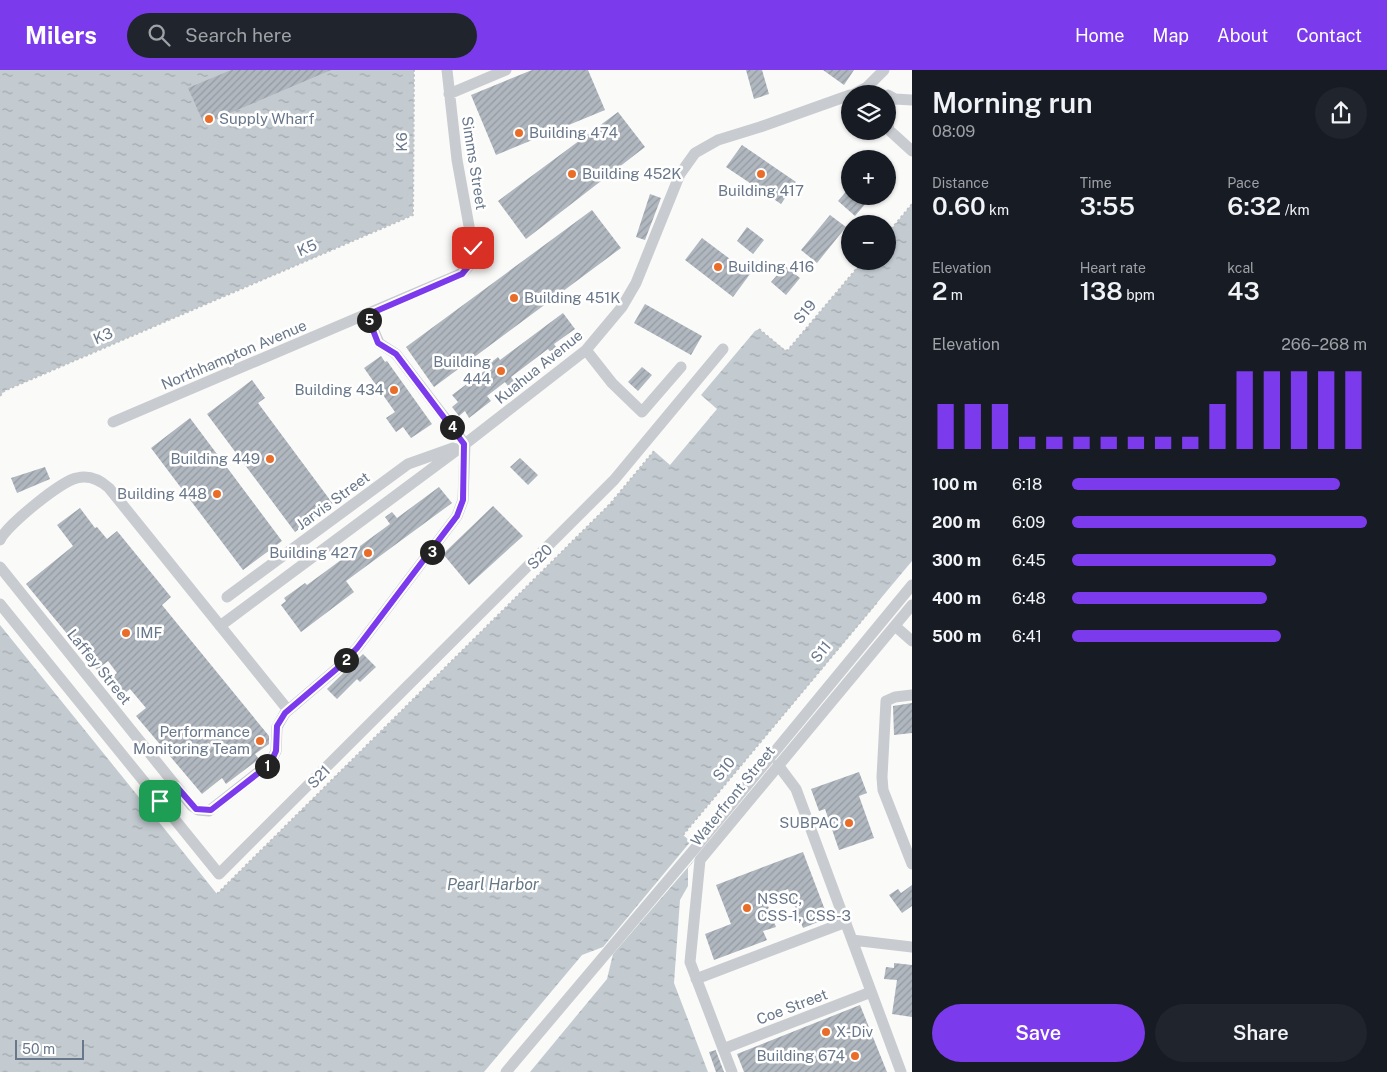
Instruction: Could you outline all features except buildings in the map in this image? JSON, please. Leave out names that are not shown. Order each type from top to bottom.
[{"type":"street","name":"Simms Street","points":[[367,315],[462,274],[471,263],[473,248],[457,160],[448,70]]},
{"type":"street","points":[[449,94],[506,70]]},
{"type":"street","points":[[869,85],[884,70]]},
{"type":"street","points":[[874,82],[877,85]]},
{"type":"street","name":"Kuahua Avenue","points":[[220,626],[464,444],[586,350],[622,307],[636,283],[680,174],[695,152],[718,140],[841,98]]},
{"type":"street","points":[[896,99],[912,100]]},
{"type":"street","points":[[896,136],[912,151]]},
{"type":"street","points":[[367,315],[378,343],[396,354],[464,444]]},
{"type":"street","name":"Northhampton Avenue","points":[[113,422],[367,315]]},
{"type":"street","points":[[0,604],[219,874],[614,480],[723,349]]},
{"type":"street","points":[[586,350],[612,383],[642,412],[681,367]]},
{"type":"street","name":"Jarvis Street","points":[[227,597],[408,464],[464,444]]},
{"type":"street","name":"Laffey Street","points":[[0,567],[177,787],[196,809],[206,811],[216,808],[270,764],[276,751],[277,726],[288,710],[340,666],[357,648],[457,516],[463,500],[464,444]]},
{"type":"street","points":[[0,540],[7,529],[66,482],[80,477],[96,479],[109,488],[288,710]]},
{"type":"street","points":[[506,1072],[703,839],[912,585]]},
{"type":"street","name":"Waterfront Street","points":[[732,1072],[690,962],[700,860],[912,605]]},
{"type":"street","points":[[895,626],[912,641]]},
{"type":"street","points":[[912,695],[895,697],[886,701],[882,777],[883,790],[912,864]]},
{"type":"street","points":[[778,765],[796,789],[901,1072]]},
{"type":"street","points":[[160,801],[177,787]]},
{"type":"street","points":[[696,979],[846,922]]},
{"type":"street","points":[[852,940],[912,947]]},
{"type":"street","name":"Coe Street","points":[[723,1049],[871,992]]},
{"type":"path","name":"K6","points":[[413,214],[414,70]]},
{"type":"path","points":[[896,223],[912,204]]},
{"type":"path","name":"K5","points":[[210,302],[413,214]]},
{"type":"path","name":"S19","points":[[759,329],[785,351],[788,350],[855,270]]},
{"type":"path","name":"K3","points":[[0,396],[4,390],[210,302]]},
{"type":"path","name":"S20","points":[[438,675],[610,504],[654,451]]},
{"type":"path","name":"S11","points":[[782,717],[878,601]]},
{"type":"path","name":"S21","points":[[217,894],[438,675]]},
{"type":"path","name":"S10","points":[[683,835],[782,717]]},
{"type":"water","points":[[0,70],[414,70],[413,215],[4,391],[0,396]]},
{"type":"water","name":"Pearl Harbor","points":[[912,204],[912,561],[683,835],[702,851],[688,868],[688,886],[680,900],[674,983],[708,1072],[0,1072],[0,625],[217,894],[610,504],[654,451],[670,465],[717,409],[701,395],[755,331],[759,329],[785,350],[788,350],[855,270],[896,270],[896,223]]},
{"type":"pier","points":[[691,841],[702,851],[613,954],[607,979],[530,1072],[484,1072],[582,955],[603,947]]},
{"type":"place","name":"Supply Wharf","points":[[209,119]]},
{"type":"place","name":"Building 474","points":[[519,133]]},
{"type":"place","name":"Building 452K","points":[[572,174]]},
{"type":"place","name":"Building 417","points":[[761,174]]},
{"type":"place","name":"Building 416","points":[[718,267]]},
{"type":"place","name":"Building 451K","points":[[514,298]]},
{"type":"place","name":"Building 444","points":[[501,371]]},
{"type":"place","name":"Building 434","points":[[394,390]]},
{"type":"place","name":"Building 449","points":[[270,459]]},
{"type":"place","name":"Building 448","points":[[217,494]]},
{"type":"place","name":"Building 427","points":[[368,553]]},
{"type":"place","name":"IMF","points":[[126,633]]},
{"type":"place","name":"Performance Monitoring Team","points":[[260,741]]},
{"type":"place","name":"SUBPAC","points":[[849,823]]},
{"type":"place","name":"NSSC, CSS-1, CSS-3","points":[[747,908]]},
{"type":"place","name":"X-Div","points":[[826,1032]]},
{"type":"place","name":"Building 674","points":[[855,1056]]},
{"type":"route","points":[[160,801],[177,787],[192,806],[198,810],[209,811],[216,808],[266,767],[276,751],[277,726],[285,713],[340,666],[357,648],[412,578],[457,516],[463,500],[464,444],[396,354],[378,343],[367,315],[462,274],[471,263],[473,248]]}]
